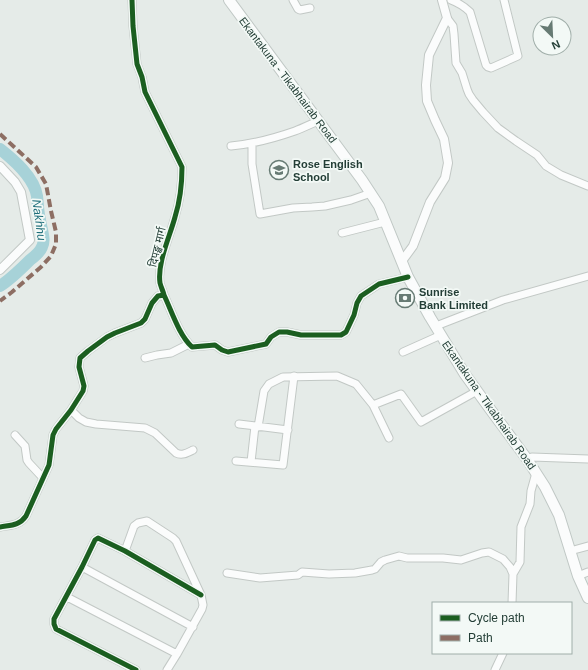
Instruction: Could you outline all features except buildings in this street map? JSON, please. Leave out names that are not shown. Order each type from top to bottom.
[{"type":"main road","name":"Ekantakuna - Tikabhairab Road","points":[[231,1],[362,180],[379,206],[408,277],[441,336],[464,373],[527,459],[545,487],[558,516],[570,551],[583,574],[588,598]]},
{"type":"street","name":"दिपङ्ख मार्ग","points":[[132,0],[132,26],[137,64],[142,77],[145,92],[182,167],[182,181],[175,216],[167,240],[160,270],[160,283],[164,295],[189,344]]},
{"type":"street","points":[[293,0],[298,10],[310,8]]},
{"type":"street","points":[[442,0],[447,18],[453,26],[456,63],[462,73],[469,94],[473,100],[498,128],[537,155],[546,166],[561,175],[588,186]]},
{"type":"street","points":[[451,0],[459,2],[470,12],[486,65],[491,68],[518,56],[504,0]]},
{"type":"street","points":[[402,261],[413,246],[430,202],[445,178],[448,163],[444,139],[427,101],[426,85],[429,55],[447,18]]},
{"type":"street","points":[[231,146],[252,143],[296,131],[318,121]]},
{"type":"street","points":[[252,143],[252,164],[260,214],[293,208],[325,206],[351,200],[371,193]]},
{"type":"street","points":[[0,166],[15,182],[21,192],[30,240],[0,270]]},
{"type":"street","points":[[342,233],[386,222]]},
{"type":"street","points":[[436,326],[504,300],[588,276]]},
{"type":"street","points":[[145,358],[171,353],[189,344],[192,347],[215,345],[228,352],[266,344],[271,337],[279,332],[287,332],[301,336],[341,335],[346,332],[361,296],[379,284],[408,277]]},
{"type":"street","points":[[0,527],[18,524],[22,522],[26,516],[49,464],[53,435],[83,391],[84,386],[79,367],[80,358],[106,338],[141,323],[145,319],[152,303],[158,296],[164,295]]},
{"type":"street","points":[[403,352],[441,336]]},
{"type":"street","points":[[236,461],[283,465],[294,376]]},
{"type":"street","points":[[251,462],[256,427],[264,391],[269,384],[283,377],[337,376],[356,384],[373,405],[389,438]]},
{"type":"street","points":[[373,405],[401,394],[421,422],[477,391]]},
{"type":"street","points":[[71,410],[79,418],[86,422],[145,428],[151,430],[180,455],[193,450]]},
{"type":"street","points":[[239,424],[288,430]]},
{"type":"street","points":[[15,435],[25,446],[27,460],[43,478]]},
{"type":"street","points":[[527,459],[588,459]]},
{"type":"street","points":[[513,574],[520,562],[521,526],[530,504],[531,491],[536,473]]},
{"type":"street","points":[[125,551],[134,526],[138,523],[147,522],[173,538],[176,542],[201,595],[203,605],[202,609],[167,670]]},
{"type":"street","points":[[136,670],[56,629],[54,624],[54,619],[67,597],[95,540],[98,538],[125,551],[201,595]]},
{"type":"street","points":[[570,551],[588,546]]},
{"type":"street","points":[[228,573],[260,578],[298,575],[302,572],[329,574],[355,573],[375,569],[381,562],[399,556],[407,558],[443,558],[462,560],[489,552],[503,559],[510,567],[513,574],[512,602]]},
{"type":"street","points":[[82,567],[193,627]]},
{"type":"street","points":[[67,597],[177,654]]},
{"type":"street","points":[[496,670],[503,654]]},
{"type":"waterway","name":"Nakhhu","points":[[0,149],[23,170],[32,182],[37,196],[44,241],[37,254],[0,286]]},
{"type":"marked path","points":[[0,134],[36,167],[46,184],[56,232],[56,244],[51,256],[41,267],[0,301]]},
{"type":"cycle path","points":[[0,527],[21,522],[26,516],[49,465],[53,435],[83,391],[84,386],[79,367],[80,358],[107,337],[141,323],[145,319],[152,303],[158,296],[164,295],[160,283],[160,267],[178,205],[182,167],[145,92],[142,77],[137,64],[132,0]]},
{"type":"cycle path","points":[[164,295],[176,323],[183,336],[192,347],[215,345],[228,352],[266,344],[271,337],[279,332],[301,335],[341,335],[346,332],[361,296],[379,284],[408,277]]},
{"type":"cycle path","points":[[136,670],[56,629],[54,624],[54,619],[95,540],[98,538],[125,551],[201,595]]},
{"type":"place","name":"Rose English School","points":[[279,170]]},
{"type":"place","name":"Sunrise Bank Limited","points":[[405,298]]}]
